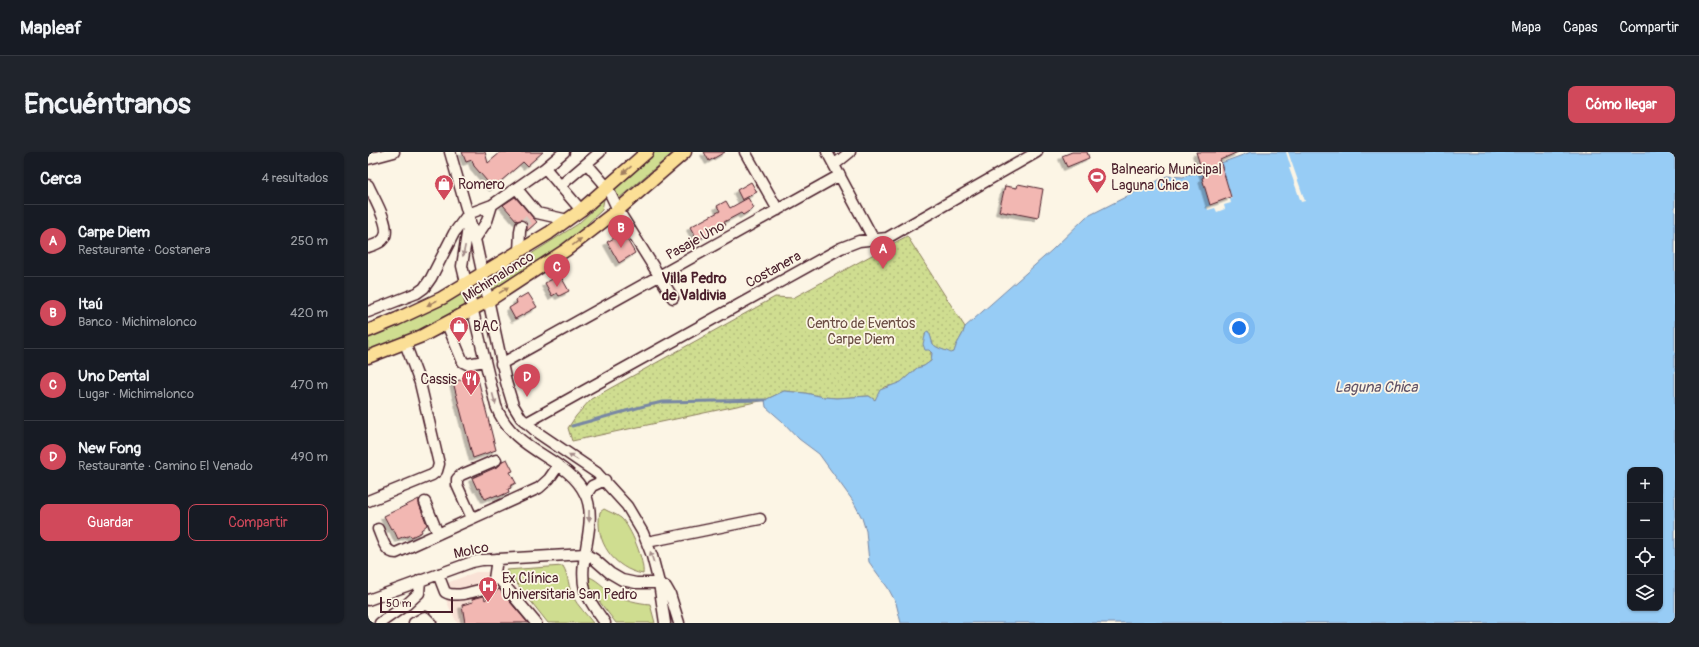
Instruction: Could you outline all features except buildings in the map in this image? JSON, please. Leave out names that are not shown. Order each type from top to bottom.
[{"type":"main road","name":"Michimalonco","points":[[368,331],[417,311],[519,252],[581,210],[647,152]]},
{"type":"main road","name":"Michimalonco","points":[[368,357],[406,343],[447,324],[488,301],[566,250],[618,210],[685,152]]},
{"type":"street","points":[[368,159],[394,152]]},
{"type":"street","points":[[450,152],[476,239],[482,274],[511,400],[517,412],[526,422],[548,441],[587,466],[605,480],[627,506],[647,542],[659,583],[665,623]]},
{"type":"street","points":[[368,312],[395,302],[424,288],[431,278],[454,233],[469,216],[492,205],[517,189],[564,152]]},
{"type":"street","points":[[560,186],[600,152]]},
{"type":"street","points":[[745,152],[778,210]]},
{"type":"street","points":[[827,152],[874,240]]},
{"type":"street","points":[[834,165],[850,152]]},
{"type":"street","name":"Costanera","points":[[526,422],[840,248],[859,241],[887,238],[1038,152]]},
{"type":"street","points":[[586,164],[607,187],[618,210],[673,298]]},
{"type":"street","points":[[545,168],[581,210]]},
{"type":"street","name":"Pasaje Uno","points":[[502,364],[840,175]]},
{"type":"street","points":[[368,185],[385,222],[387,230],[382,241],[368,247]]},
{"type":"street","points":[[517,189],[535,215],[568,220]]},
{"type":"street","points":[[476,239],[487,221],[492,205]]},
{"type":"street","points":[[469,216],[462,261],[466,284],[496,406],[507,427],[522,442],[573,477],[586,495],[589,506],[589,519],[583,575],[584,588],[592,604],[606,623]]},
{"type":"street","points":[[519,252],[520,231],[522,226]]},
{"type":"street","points":[[447,324],[463,362],[467,364],[485,361]]},
{"type":"street","points":[[368,501],[432,475],[437,470],[439,464],[420,383],[406,343]]},
{"type":"street","points":[[472,518],[457,484],[457,479],[460,475],[496,460]]},
{"type":"street","points":[[378,529],[387,550],[394,553],[539,488],[546,483],[558,466]]},
{"type":"street","points":[[586,495],[592,486],[605,480]]},
{"type":"street","points":[[425,502],[438,534]]},
{"type":"street","points":[[647,542],[760,518]]},
{"type":"street","points":[[585,554],[622,580],[636,583],[659,583],[668,590],[679,623]]},
{"type":"street","name":"Molco","points":[[368,600],[472,562],[497,559],[585,554]]},
{"type":"street","points":[[438,574],[445,592],[449,595],[488,588],[493,583],[496,574],[497,559]]},
{"type":"street","points":[[496,574],[536,623]]},
{"type":"street","points":[[380,623],[406,605],[419,593],[420,580]]},
{"type":"street","points":[[414,623],[425,617],[431,623]]},
{"type":"shaded area","name":"Ex Clínica Universitaria San Pedro","points":[[476,572],[504,572],[545,623],[457,623],[439,586]]},
{"type":"green space","points":[[654,152],[674,152],[618,199],[611,189]]},
{"type":"green space","points":[[605,194],[602,210],[577,236],[551,252],[505,285],[424,331],[368,351],[368,338],[503,272],[578,224],[593,210]]},
{"type":"green space","name":"Centro de Eventos Carpe Diem","points":[[907,236],[965,327],[954,352],[951,354],[933,344],[928,331],[925,334],[925,338],[931,354],[931,361],[924,366],[917,368],[901,382],[884,387],[875,400],[869,396],[836,398],[784,391],[765,400],[572,441],[568,428],[591,399],[775,297],[793,298]]},
{"type":"green space","points":[[604,509],[617,515],[625,522],[640,553],[643,574],[623,566],[608,552],[603,543],[599,523],[600,512]]},
{"type":"green space","points":[[563,566],[573,597],[593,623],[548,623],[506,570]]},
{"type":"green space","points":[[585,576],[593,579],[618,596],[632,601],[650,604],[655,623],[616,623],[592,592]]},
{"type":"water","name":"Laguna Chica","points":[[1251,152],[1675,152],[1675,623],[901,623],[896,603],[888,588],[869,562],[866,531],[862,518],[853,501],[819,454],[799,439],[766,407],[765,400],[784,391],[836,398],[869,396],[875,400],[880,390],[901,382],[917,368],[924,366],[931,361],[932,353],[929,350],[925,350],[923,344],[926,332],[928,331],[935,346],[951,353],[954,352],[965,327],[1052,250],[1086,217],[1167,176],[1183,177]]},
{"type":"pier","points":[[1286,152],[1288,152],[1305,201],[1301,202],[1289,168],[1291,168]]},
{"type":"pier","points":[[1223,171],[1232,198],[1230,199],[1231,203],[1224,205],[1225,209],[1217,212],[1215,208],[1208,210],[1207,207],[1210,206],[1202,178]]},
{"type":"waterway","points":[[572,426],[663,402],[765,400]]},
{"type":"tunnel","points":[[521,226],[532,217]]},
{"type":"place","name":"Balneario Municipal Laguna Chica","points":[[1097,194]]},
{"type":"place","name":"Romero","points":[[444,201]]},
{"type":"place","name":"Itaú","points":[[621,248]]},
{"type":"place","name":"Carpe Diem","points":[[883,269]]},
{"type":"place","name":"Uno Dental","points":[[557,287]]},
{"type":"place","name":"BAC","points":[[459,343]]},
{"type":"place","name":"Cassis","points":[[471,396]]},
{"type":"place","name":"New Fong","points":[[527,397]]},
{"type":"place","name":"Ex Clínica Universitaria San Pedro","points":[[488,603]]},
{"type":"district","name":"Villa Pedro de Valdivia","points":[[694,286]]}]
